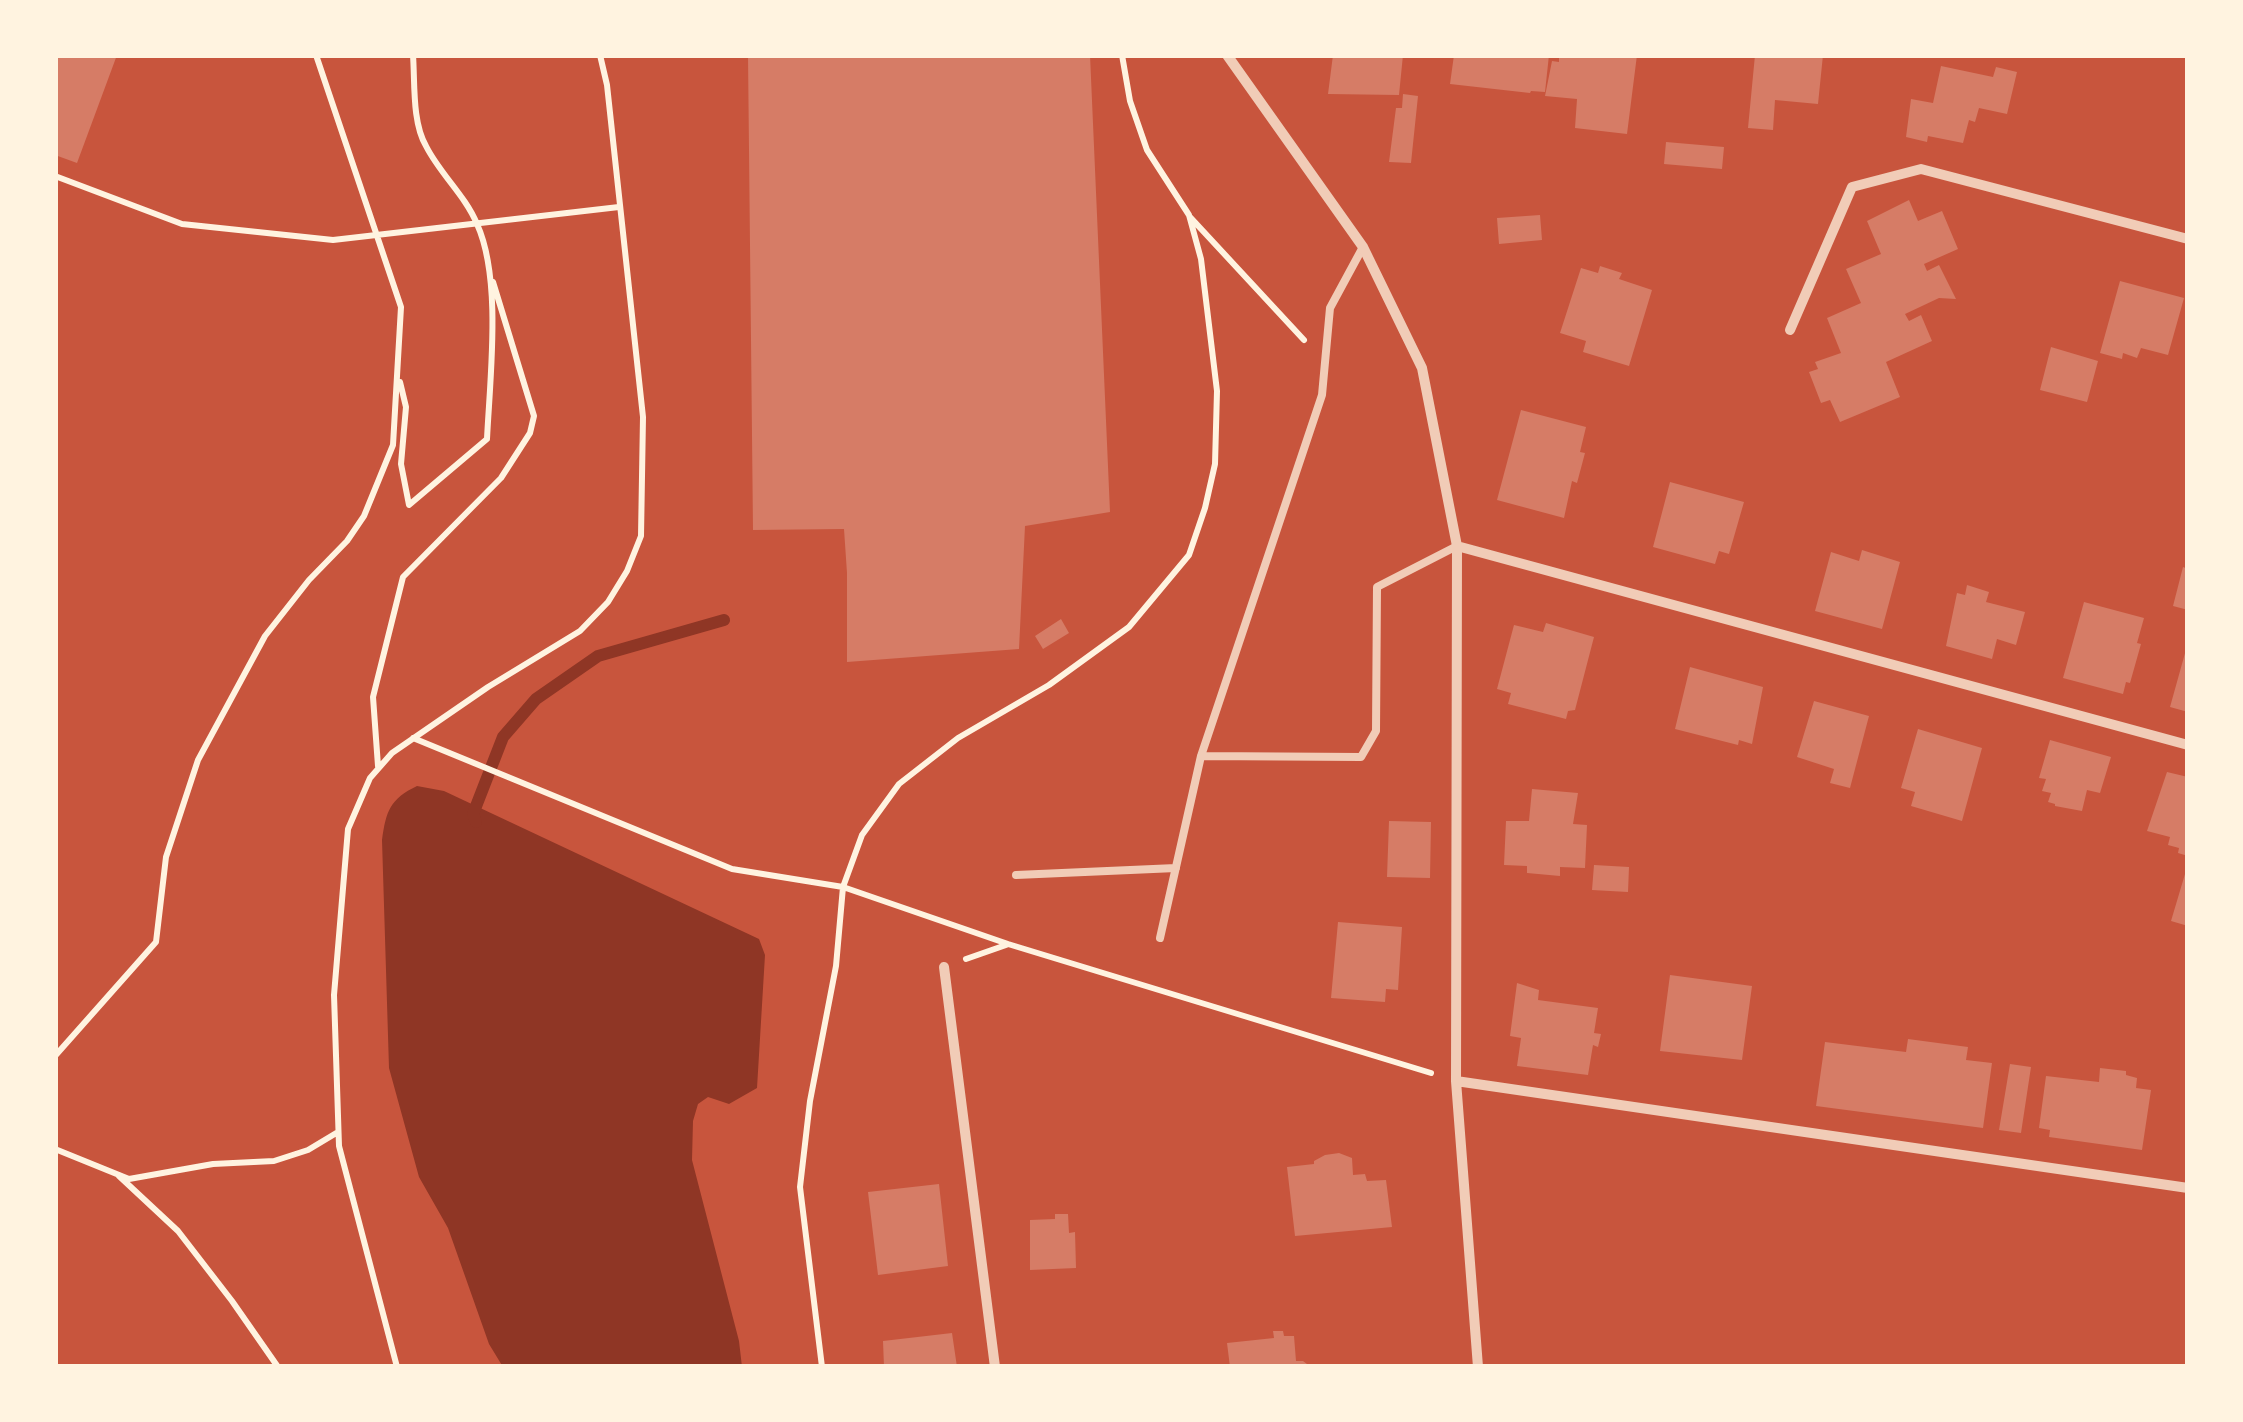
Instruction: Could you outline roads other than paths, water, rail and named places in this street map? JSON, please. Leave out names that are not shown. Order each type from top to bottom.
[{"type":"street","points":[[1227,55],[1363,247],[1422,368],[1457,546],[1456,1081],[1478,1367]]},
{"type":"street","points":[[1790,330],[1852,187],[1921,169],[2188,240]]},
{"type":"street","points":[[1457,546],[2188,745]]},
{"type":"street","points":[[944,967],[996,1367]]},
{"type":"street","points":[[1456,1081],[2188,1188]]},
{"type":"lane","points":[[1160,938],[1202,756],[1322,394],[1330,308],[1363,247]]},
{"type":"lane","points":[[1202,756],[1361,757],[1376,731],[1377,586],[1457,546]]},
{"type":"lane","points":[[1016,875],[1176,868]]},
{"type":"waterway","points":[[476,822],[473,814],[503,737],[536,699],[598,656],[724,620]]}]
